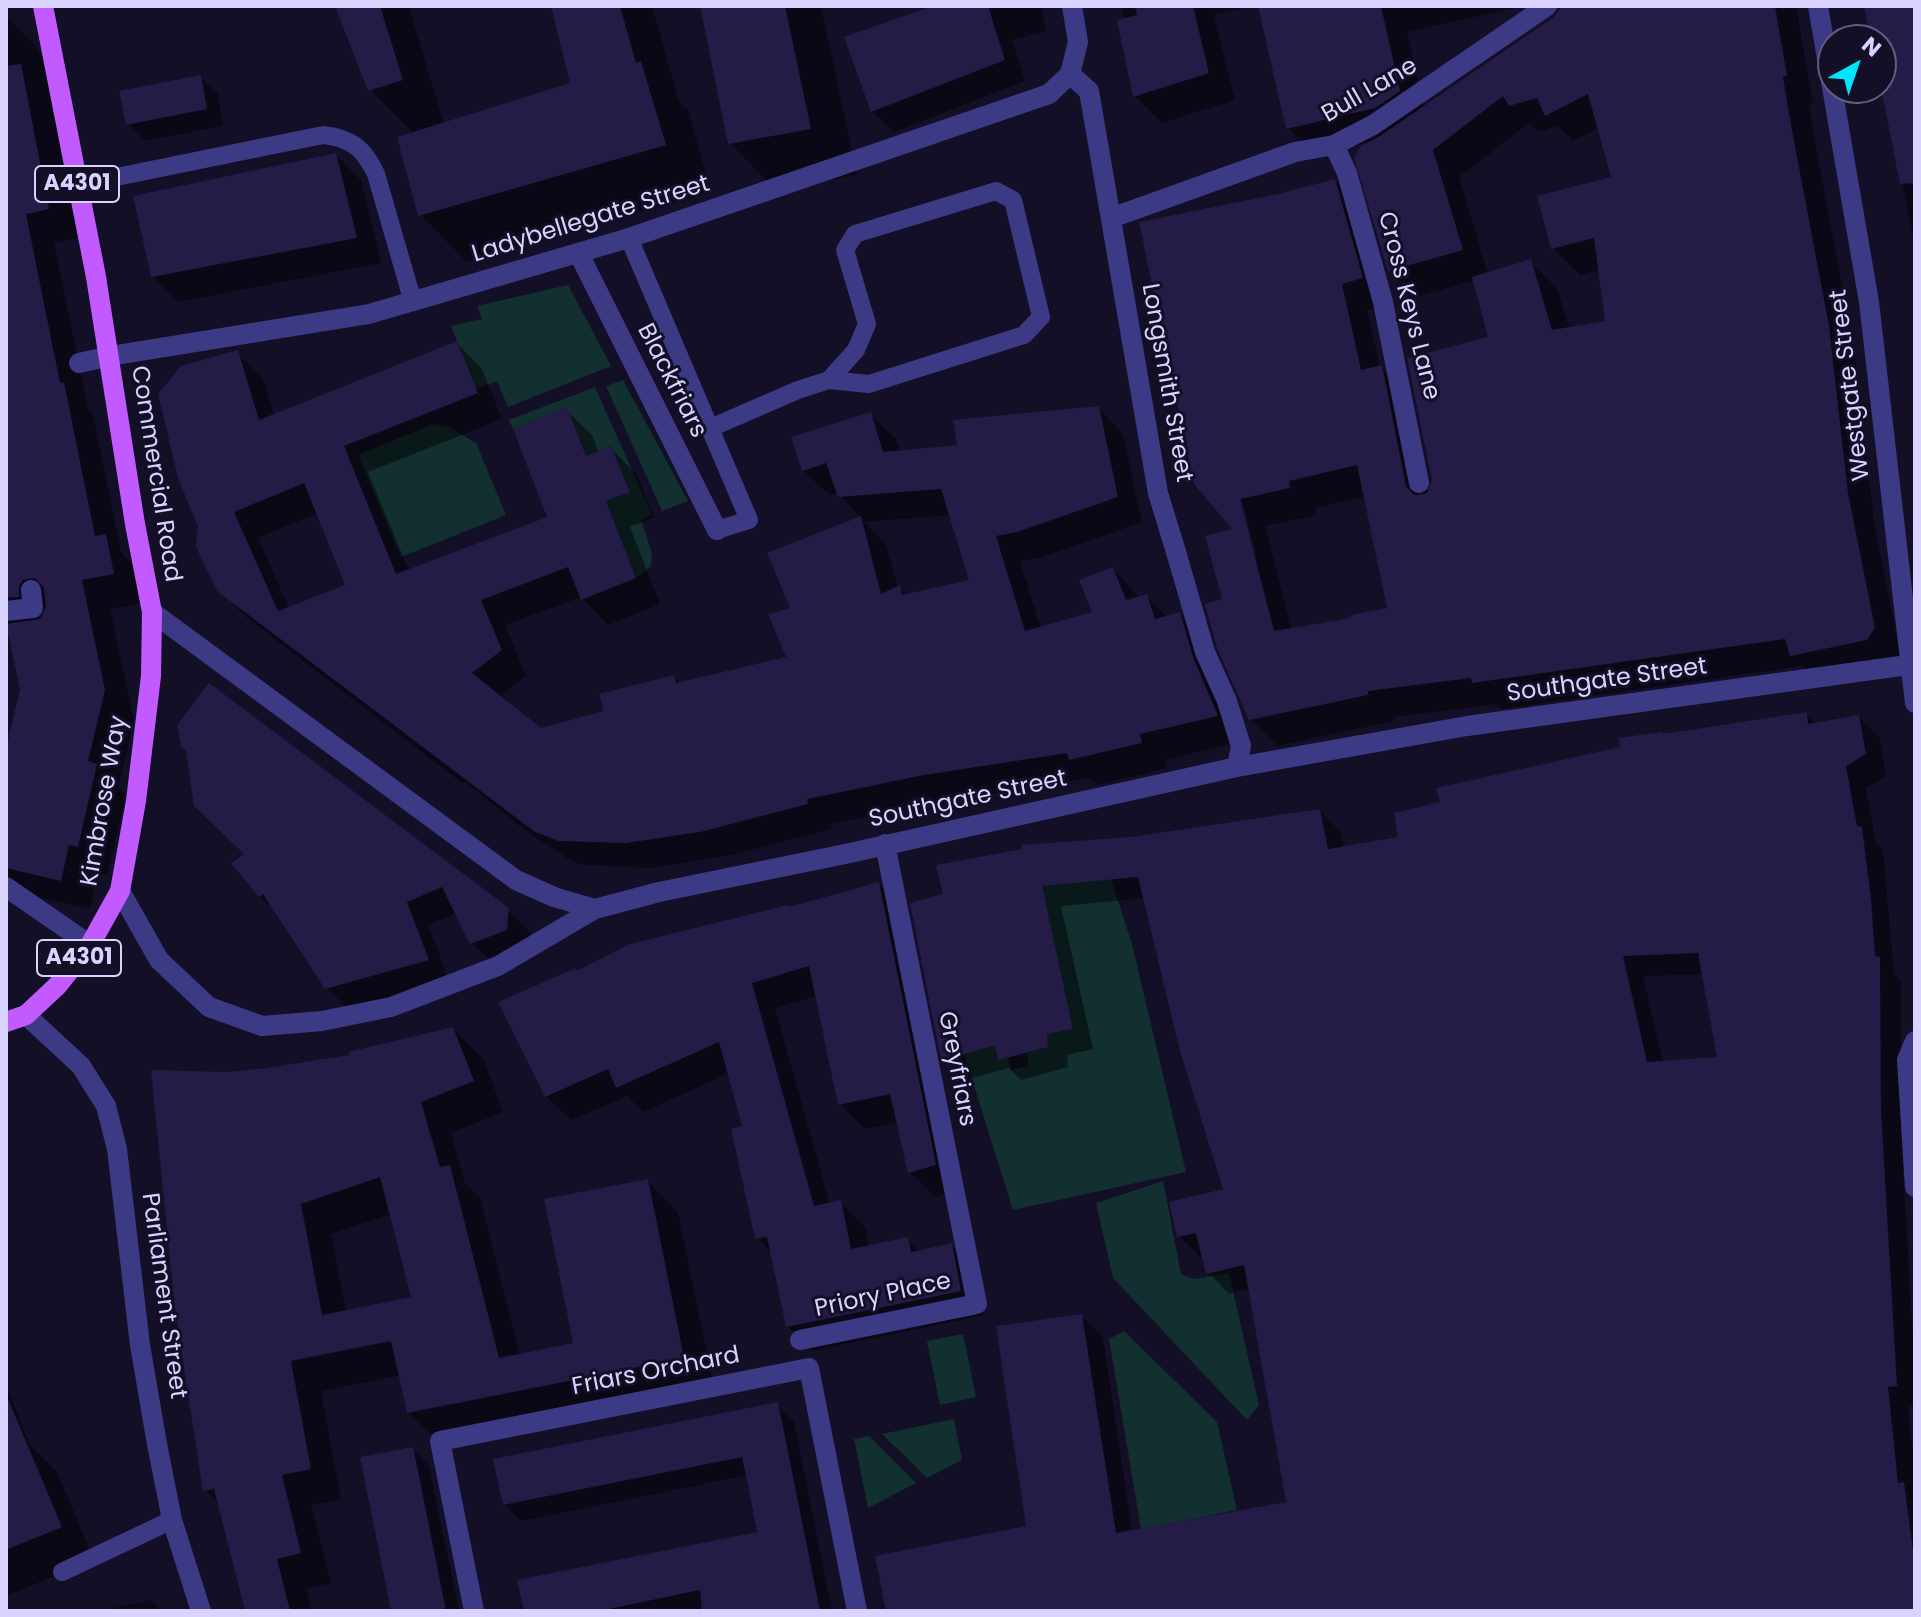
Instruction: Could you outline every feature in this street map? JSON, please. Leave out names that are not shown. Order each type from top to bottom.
[{"type":"main road","name":"Commercial Road","points":[[43,6],[110,356],[135,524],[152,612]]},
{"type":"main road","name":"Kimbrose Way","points":[[16,1018],[57,986],[90,945],[120,891],[136,801],[151,676],[152,612]]},
{"type":"street","points":[[1070,74],[1078,42],[1072,6]]},
{"type":"street","name":"Bull Lane","points":[[1111,218],[1295,152],[1334,145],[1373,125],[1547,6]]},
{"type":"street","name":"Westgate Street","points":[[1818,6],[1869,302],[1915,703]]},
{"type":"street","name":"Longsmith Street","points":[[1070,74],[1089,91],[1158,493],[1205,652],[1227,701],[1241,746],[1237,767]]},
{"type":"street","name":"Ladybellegate Street","points":[[79,363],[369,314],[579,254],[1049,94],[1070,74]]},
{"type":"street","name":"Cross Keys Lane","points":[[1334,145],[1347,173],[1383,302],[1419,483]]},
{"type":"street","name":"Blackfriars","points":[[579,254],[717,530]]},
{"type":"street","points":[[6,611],[33,608],[31,590]]},
{"type":"street","name":"Commercial Road","points":[[152,612],[516,880],[554,897],[595,909]]},
{"type":"street","name":"Southgate Street","points":[[120,891],[159,960],[209,1007],[262,1026],[322,1021],[391,1007],[498,966],[595,909],[659,892],[1237,767],[1467,726],[1912,665]]},
{"type":"street","name":"Greyfriars","points":[[885,844],[977,1304]]},
{"type":"street","points":[[6,887],[90,945]]},
{"type":"street","name":"Parliament Street","points":[[16,1018],[81,1066],[106,1106],[117,1149],[140,1345],[172,1520],[201,1611]]},
{"type":"street","points":[[1915,1041],[1907,1060],[1915,1187]]},
{"type":"street","name":"Priory Place","points":[[800,1340],[977,1304]]},
{"type":"street","name":"Friars Orchard","points":[[474,1611],[440,1441],[809,1368],[857,1611]]},
{"type":"lane","points":[[77,185],[323,135],[343,137],[369,159],[376,174],[413,302]]},
{"type":"lane","points":[[708,429],[829,380],[869,384],[1024,335],[1041,317],[1013,200],[996,191],[855,234],[845,250],[867,324],[856,350],[829,380]]},
{"type":"lane","points":[[629,238],[749,520],[717,530]]},
{"type":"lane","points":[[62,1572],[172,1520]]},
{"type":"green space","points":[[568,285],[611,366],[508,407],[497,381],[476,389],[451,326],[482,319],[477,306]]},
{"type":"green space","points":[[623,380],[688,501],[662,511],[606,386]]},
{"type":"green space","points":[[595,387],[652,515],[641,520],[652,553],[651,566],[636,578],[606,501],[630,491],[611,446],[586,456],[567,407],[513,429],[509,420]]},
{"type":"green space","points":[[433,424],[449,427],[476,443],[506,515],[401,557],[358,455]]},
{"type":"green space","points":[[1111,879],[1132,944],[1186,1172],[1013,1210],[964,1054],[995,1046],[998,1060],[1008,1057],[1011,1070],[1028,1066],[1027,1052],[1047,1034],[1073,1029],[1050,925],[1035,886]]},
{"type":"green space","points":[[1163,1181],[1181,1274],[1194,1279],[1229,1273],[1259,1405],[1247,1420],[1113,1278],[1096,1203]]},
{"type":"green space","points":[[1124,1331],[1217,1422],[1237,1510],[1141,1529],[1109,1339]]},
{"type":"green space","points":[[963,1334],[976,1397],[940,1405],[927,1341]]},
{"type":"green space","points":[[954,1419],[962,1460],[927,1478],[882,1434]]},
{"type":"green space","points":[[869,1436],[916,1483],[868,1508],[854,1439]]},
{"type":"building","points":[[335,6],[380,6],[403,80],[368,91]]},
{"type":"building","points":[[551,6],[620,6],[636,63],[641,61],[666,145],[418,216],[397,137],[570,83]]},
{"type":"building","points":[[700,6],[785,6],[811,129],[728,144]]},
{"type":"building","points":[[933,6],[988,6],[1005,60],[871,112],[844,37]]},
{"type":"building","points":[[1135,6],[1193,6],[1209,73],[1133,97],[1117,20],[1137,15]]},
{"type":"building","points":[[1258,6],[1381,6],[1400,91],[1375,108],[1286,129]]},
{"type":"building","points":[[1562,6],[1775,6],[1787,76],[1783,77],[1791,125],[1829,326],[1848,493],[1875,628],[1867,640],[1790,656],[1785,639],[1472,683],[1471,678],[1368,691],[1368,695],[1249,720],[1217,648],[1205,604],[1222,599],[1205,536],[1232,529],[1194,484],[1139,222],[1278,194],[1335,179],[1363,278],[1342,284],[1361,370],[1382,365],[1406,486],[1414,495],[1427,493],[1432,480],[1407,358],[1488,337],[1472,277],[1531,259],[1552,330],[1605,321],[1594,238],[1551,249],[1537,196],[1611,177],[1588,94],[1545,116],[1537,98],[1509,106],[1503,96],[1433,150],[1463,250],[1388,271],[1354,158],[1361,146],[1554,17]],"holes":[[[1357,465],[1387,608],[1351,615],[1351,618],[1274,631],[1240,499],[1290,488],[1289,481]]]},
{"type":"building","points":[[1864,6],[1915,6],[1915,183],[1900,184],[1884,104],[1897,104],[1897,24],[1868,24]]},
{"type":"building","points":[[21,64],[49,209],[26,214],[95,536],[106,534],[114,574],[82,580],[105,690],[88,761],[97,764],[78,847],[69,845],[61,881],[6,868],[6,749],[20,689],[6,624],[40,619],[46,607],[44,588],[35,578],[23,580],[19,586],[19,597],[6,598],[6,66]]},
{"type":"building","points":[[201,75],[207,109],[126,125],[119,91]]},
{"type":"building","points":[[336,153],[357,238],[151,277],[133,196]]},
{"type":"building","points":[[457,341],[478,393],[344,446],[396,574],[547,517],[513,429],[567,407],[586,456],[611,446],[630,492],[606,501],[636,578],[581,600],[568,567],[481,600],[502,650],[472,673],[541,728],[604,711],[599,694],[674,675],[676,683],[786,657],[768,614],[790,608],[767,553],[861,516],[881,594],[900,585],[902,595],[969,580],[941,489],[838,497],[826,463],[802,471],[791,437],[871,412],[883,452],[957,445],[953,420],[1099,406],[1118,497],[1017,532],[996,536],[1025,631],[1092,612],[1079,580],[1113,567],[1126,600],[1147,594],[1155,619],[1180,612],[1193,657],[1218,716],[1140,734],[1142,743],[1069,760],[1067,753],[924,775],[807,799],[808,804],[700,832],[626,843],[559,841],[535,832],[217,591],[196,547],[198,527],[178,478],[158,394],[181,366],[238,350],[259,420]],"holes":[[[304,483],[345,585],[278,611],[234,512]]]},
{"type":"building","points":[[209,683],[509,908],[507,930],[470,944],[442,887],[407,902],[429,960],[325,989],[263,894],[259,897],[231,863],[244,854],[194,806],[186,751],[181,747],[177,725]]},
{"type":"building","points":[[1807,712],[1808,724],[1859,715],[1866,754],[1846,766],[1857,826],[1862,827],[1875,956],[1880,957],[1881,1110],[1897,1386],[1888,1387],[1898,1483],[1904,1482],[1915,1566],[1915,1611],[886,1611],[875,1556],[1026,1526],[996,1326],[1082,1314],[1116,1533],[1286,1502],[1244,1265],[1206,1274],[1196,1233],[1177,1237],[1169,1202],[1223,1189],[1180,1051],[1138,877],[1042,886],[1073,1029],[1047,1034],[1048,1047],[998,1060],[995,1046],[941,1060],[910,903],[943,894],[936,865],[1022,849],[1021,845],[1131,837],[1320,809],[1328,849],[1398,837],[1394,813],[1440,802],[1436,788],[1620,747],[1618,738]],"holes":[[[1698,953],[1717,1057],[1647,1062],[1623,956]]]},
{"type":"building","points":[[879,882],[936,1165],[908,1173],[890,1094],[838,1105],[809,966],[752,983],[814,1206],[841,1200],[851,1249],[908,1237],[911,1252],[952,1243],[961,1291],[786,1327],[767,1237],[755,1239],[731,1129],[742,1126],[719,1042],[616,1088],[608,1069],[545,1097],[498,1002],[576,968],[577,971],[630,944],[789,907]]},
{"type":"building","points":[[453,1027],[474,1081],[421,1102],[440,1167],[450,1165],[499,1358],[573,1343],[544,1199],[648,1179],[684,1358],[407,1413],[391,1341],[291,1361],[311,1469],[282,1475],[301,1553],[277,1559],[290,1611],[245,1611],[214,1489],[203,1491],[175,1309],[151,1070],[229,1072],[349,1055],[348,1052]],"holes":[[[380,1177],[411,1297],[322,1315],[301,1204]]]},
{"type":"building","points":[[6,1394],[62,1527],[6,1550]]},
{"type":"building","points":[[778,1402],[820,1611],[702,1611],[700,1590],[599,1611],[524,1611],[517,1580],[757,1532],[750,1495],[742,1457],[503,1505],[493,1459]]},
{"type":"building","points":[[413,1447],[446,1611],[391,1611],[360,1457]]}]
